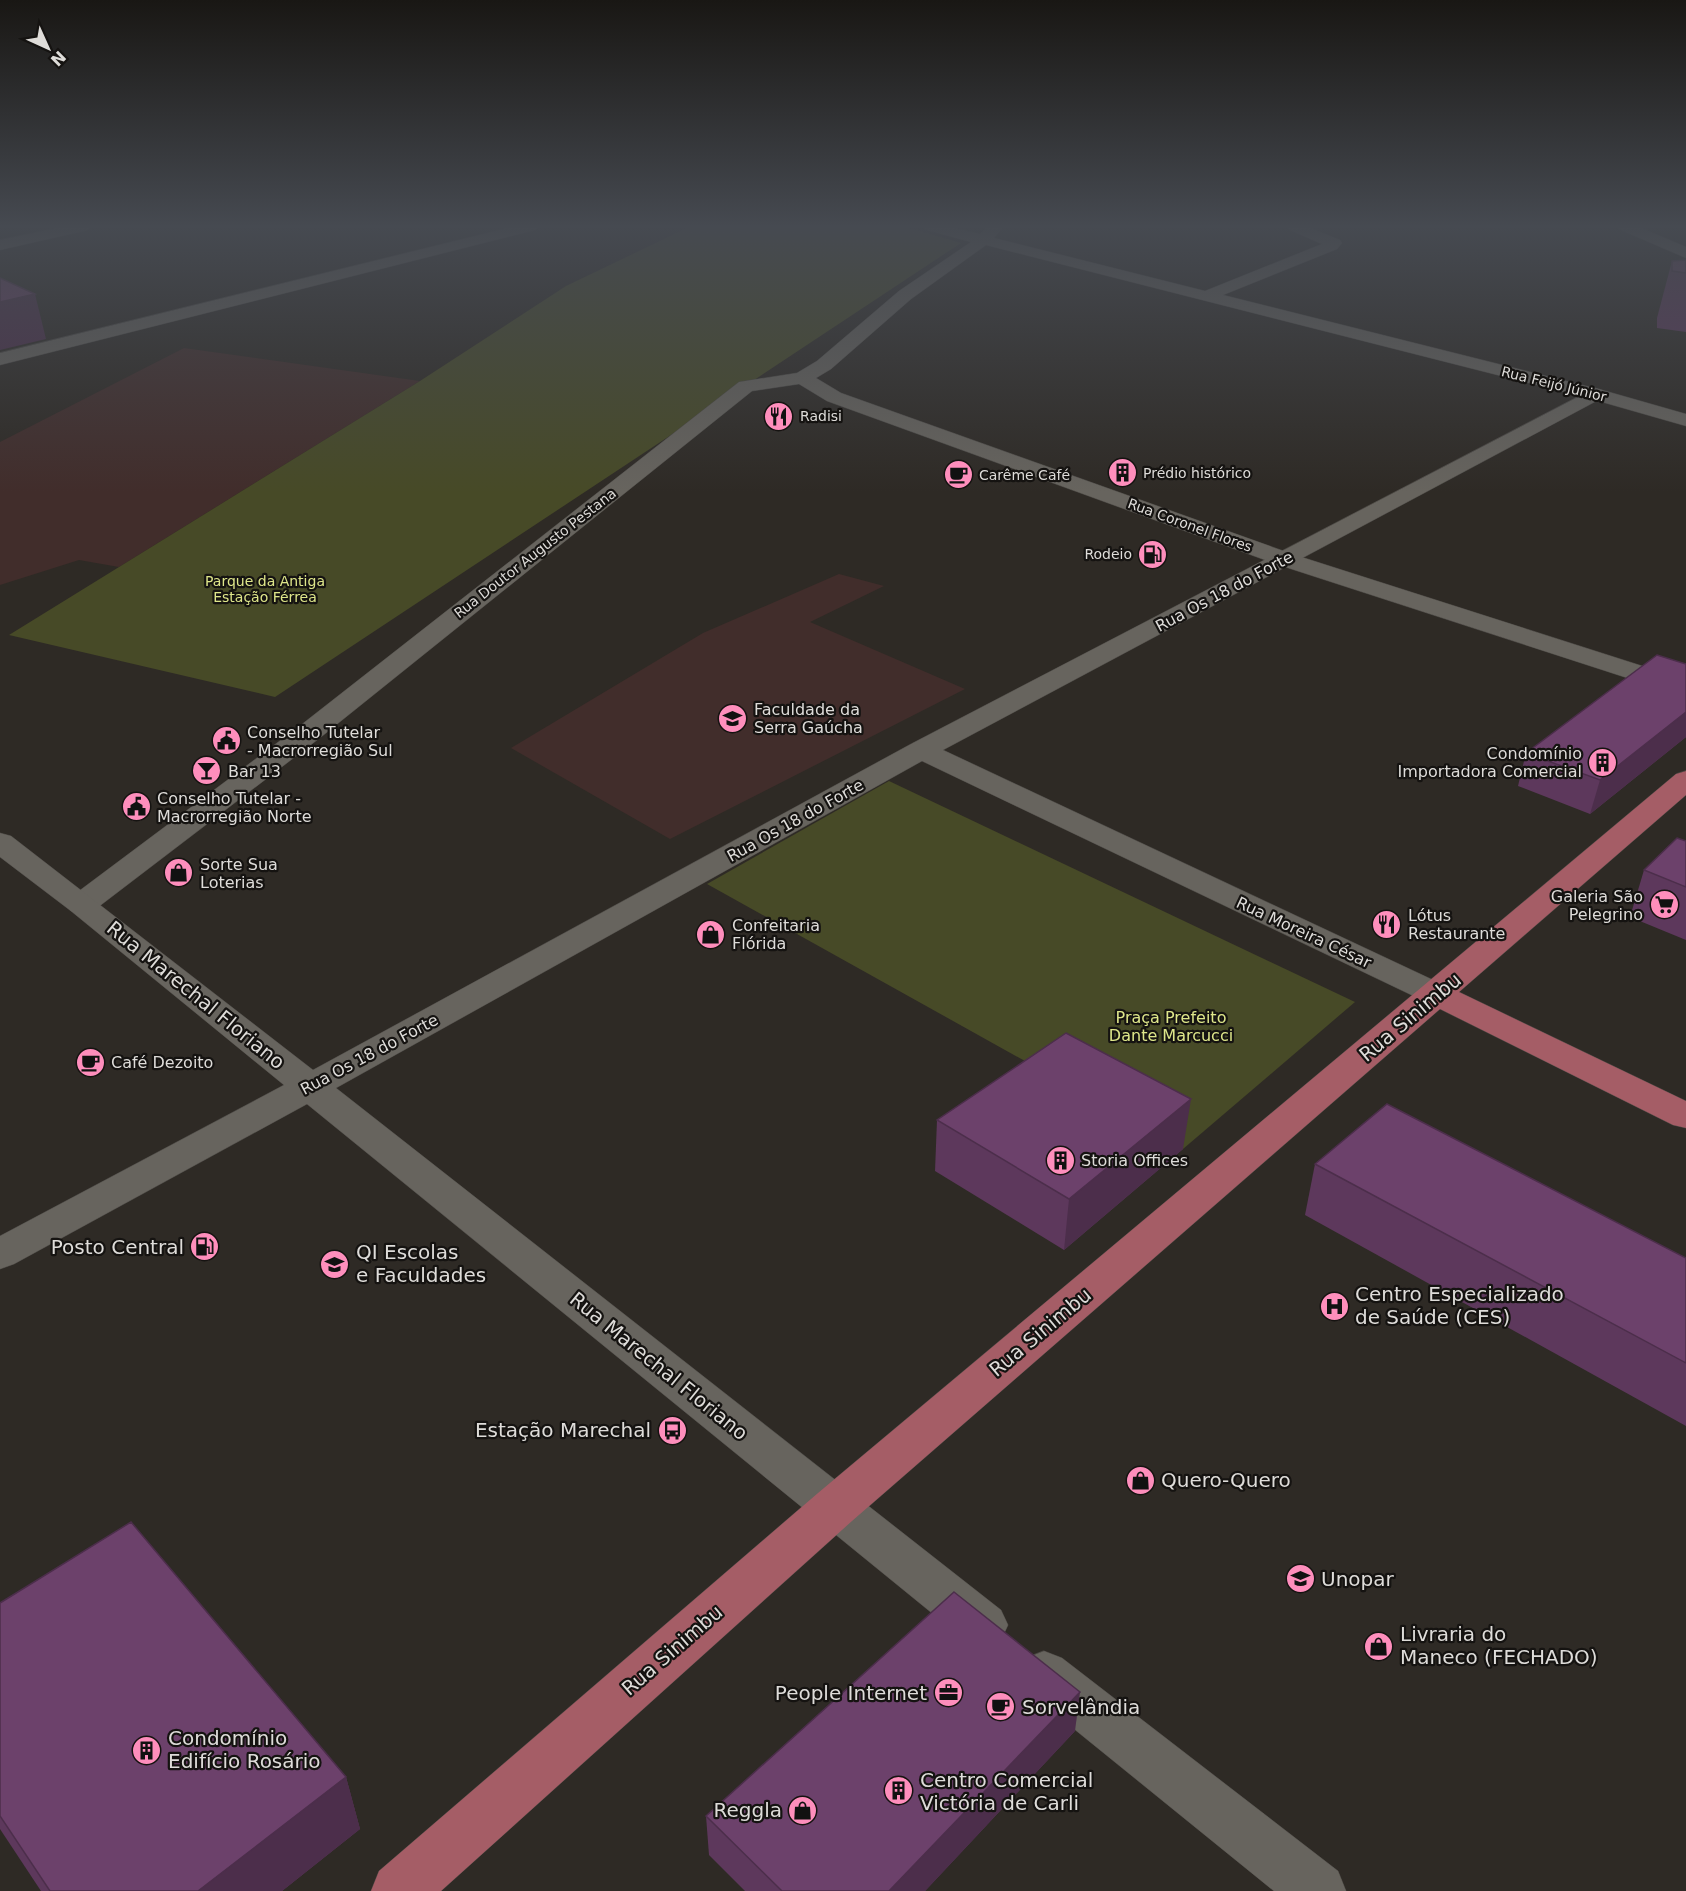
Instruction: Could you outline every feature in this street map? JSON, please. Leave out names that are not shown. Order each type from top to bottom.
[{"type":"main road","name":"Rua Sinimbu","points":[[399,1891],[835,1507],[1686,780]]},
{"type":"main road","name":"Rua Moreira César","points":[[1436,994],[1686,1116]]},
{"type":"street","points":[[0,359],[175,315]]},
{"type":"street","name":"Rua Doutor Augusto Pestana","points":[[82,904],[311,731],[746,386],[802,378],[824,365],[882,315]]},
{"type":"street","name":"Rua Feijó Júnior","points":[[1282,315],[1595,394],[1686,420]]},
{"type":"street","points":[[51,331],[72,341]]},
{"type":"street","name":"Rua Coronel Flores","points":[[802,378],[834,397],[1284,559],[1686,689]]},
{"type":"street","name":"Rua Os 18 do Forte","points":[[0,1254],[310,1085],[357,1062],[921,750],[1595,394]]},
{"type":"street","name":"Rua Moreira César","points":[[921,750],[1436,994]]},
{"type":"street","name":"Rua Marechal Floriano","points":[[0,842],[310,1085],[1318,1891]]},
{"type":"shaded area","points":[[184,348],[420,381],[119,567],[79,560],[0,585],[0,442]]},
{"type":"shaded area","name":"Faculdade da Serra Gaúcha","points":[[839,574],[884,586],[810,622],[965,689],[670,839],[511,748],[703,633]]},
{"type":"green space","name":"Parque da Antiga Estação Férrea","points":[[521,315],[852,315],[275,697],[9,635],[420,381]]},
{"type":"green space","name":"Praça Prefeito Dante Marcucci","points":[[889,781],[1355,1002],[1183,1149],[707,884]]},
{"type":"building","points":[[1657,655],[1686,664],[1686,712],[1600,780],[1526,753]]},
{"type":"building","points":[[1677,838],[1686,841],[1686,887],[1644,870]]},
{"type":"building","points":[[1066,1033],[1191,1099],[1069,1199],[937,1120]]},
{"type":"building","points":[[1387,1104],[1686,1258],[1686,1363],[1315,1164]]},
{"type":"building","name":"Condomínio Edifício Rosário","points":[[131,1522],[346,1777],[198,1891],[50,1891],[0,1816],[0,1603]]},
{"type":"building","name":"Centro Comercial Victória de Carli","points":[[954,1592],[1080,1692],[889,1891],[782,1891],[706,1816]]},
{"type":"place","name":"Radisi","points":[[779,416]]},
{"type":"place","name":"Prédio histórico","points":[[1122,473]]},
{"type":"place","name":"Carême Café","points":[[958,475]]},
{"type":"place","name":"Rodeio","points":[[1153,554]]},
{"type":"place","name":"Faculdade da Serra Gaúcha","points":[[733,718]]},
{"type":"place","name":"Conselho Tutelar - Macrorregião Sul","points":[[226,741]]},
{"type":"place","name":"Condomínio Importadora Comercial","points":[[1603,762]]},
{"type":"place","name":"Bar 13","points":[[207,771]]},
{"type":"place","name":"Conselho Tutelar - Macrorregião Norte","points":[[136,807]]},
{"type":"place","name":"Sorte Sua Loterias","points":[[179,873]]},
{"type":"place","name":"Galeria São Pelegrino","points":[[1664,905]]},
{"type":"place","name":"Lótus Restaurante","points":[[1387,924]]},
{"type":"place","name":"Confeitaria Flórida","points":[[711,934]]},
{"type":"place","name":"Café Dezoito","points":[[90,1062]]},
{"type":"place","name":"Storia Offices","points":[[1060,1160]]},
{"type":"place","name":"Posto Central","points":[[205,1247]]},
{"type":"place","name":"QI Escolas e Faculdades","points":[[335,1264]]},
{"type":"place","name":"Centro Especializado de Saúde (CES)","points":[[1334,1306]]},
{"type":"place","name":"Estação Marechal","points":[[672,1430]]},
{"type":"place","name":"Quero-Quero","points":[[1140,1480]]},
{"type":"place","name":"Unopar","points":[[1300,1579]]},
{"type":"place","name":"Livraria do Maneco (FECHADO)","points":[[1379,1646]]},
{"type":"place","name":"People Internet","points":[[948,1693]]},
{"type":"place","name":"Sorvelândia","points":[[1001,1707]]},
{"type":"place","name":"Condomínio Edifício Rosário","points":[[147,1750]]},
{"type":"place","name":"Centro Comercial Victória de Carli","points":[[899,1791]]},
{"type":"place","name":"Reggla","points":[[803,1810]]}]
